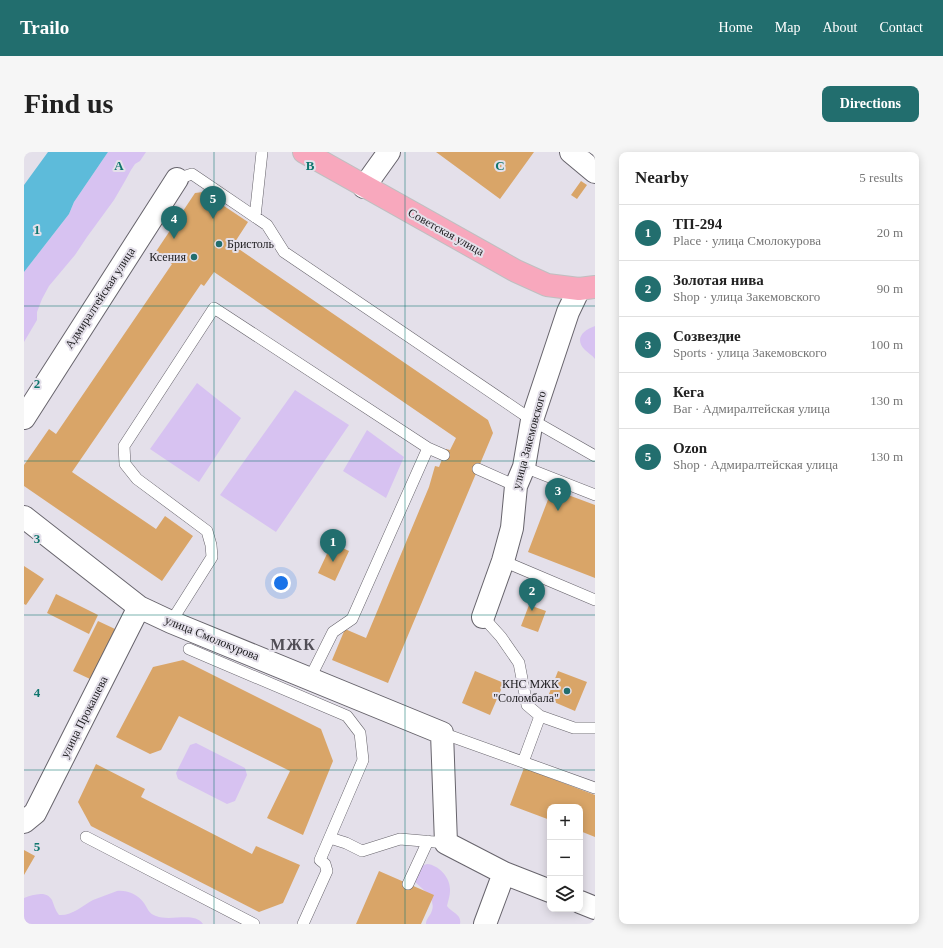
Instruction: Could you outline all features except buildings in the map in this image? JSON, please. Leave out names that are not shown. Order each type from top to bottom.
[{"type":"main road","name":"Советская улица","points":[[304,152],[516,271],[547,285],[587,288]]},
{"type":"street","points":[[364,187],[389,152]]},
{"type":"street","points":[[571,152],[595,172]]},
{"type":"street","name":"Адмиралтейская улица","points":[[24,418],[177,179]]},
{"type":"street","name":"улица Закемовского","points":[[483,617],[503,561],[512,528],[520,477],[532,420],[568,312],[587,288]]},
{"type":"street","name":"улица Смолокурова","points":[[24,517],[139,607],[171,622],[442,733]]},
{"type":"street","name":"улица Прокашева","points":[[24,822],[35,813],[139,607]]},
{"type":"street","points":[[442,733],[437,842],[504,873],[547,890]]},
{"type":"street","points":[[484,924],[504,873]]},
{"type":"street","points":[[583,903],[595,908]]},
{"type":"lane","points":[[255,217],[262,152]]},
{"type":"lane","points":[[177,179],[192,174],[267,225],[284,252],[532,420],[595,456]]},
{"type":"lane","points":[[171,622],[212,557],[207,531],[137,479],[125,464],[124,446],[214,308],[428,448],[444,455]]},
{"type":"lane","points":[[310,678],[333,632],[352,619],[428,448]]},
{"type":"lane","points":[[478,469],[520,477],[595,495]]},
{"type":"lane","points":[[503,561],[595,600]]},
{"type":"lane","points":[[483,617],[501,637],[519,663],[527,705],[540,716],[574,728],[595,728]]},
{"type":"lane","points":[[188,649],[347,716],[360,733],[363,760],[320,860],[325,864],[327,871],[303,924]]},
{"type":"lane","points":[[522,762],[540,716]]},
{"type":"lane","points":[[442,733],[595,788]]},
{"type":"lane","points":[[86,837],[254,924]]},
{"type":"lane","points":[[330,838],[362,851],[400,839],[437,842],[408,884]]},
{"type":"shaded area","points":[[108,152],[146,152],[140,161],[135,164],[114,200],[75,255],[49,286],[37,312],[37,320],[24,342],[24,272],[69,214],[74,202]]},
{"type":"shaded area","points":[[595,326],[595,359],[582,346],[580,339],[584,332]]},
{"type":"shaded area","points":[[197,383],[241,418],[199,482],[150,449]]},
{"type":"shaded area","points":[[295,390],[349,425],[276,532],[220,495]]},
{"type":"shaded area","points":[[367,430],[404,457],[386,498],[343,471]]},
{"type":"shaded area","points":[[196,743],[245,768],[247,775],[235,801],[227,804],[178,779],[176,773],[190,745]]},
{"type":"shaded area","points":[[427,864],[440,870],[449,881],[450,891],[447,906],[460,918],[460,924],[426,924],[433,908],[431,899],[414,881],[421,866]]},
{"type":"shaded area","points":[[117,891],[124,891],[135,895],[154,915],[162,918],[194,918],[203,924],[24,924],[24,898],[39,894],[46,895],[52,900],[59,915],[64,915],[77,910],[93,900]]},
{"type":"water","points":[[48,152],[108,152],[74,202],[69,214],[24,272],[24,185]]},
{"type":"place","name":"Ozon","points":[[213,219]]},
{"type":"place","name":"Кега","points":[[174,239]]},
{"type":"place","name":"Бристоль","points":[[219,244]]},
{"type":"place","name":"Ксения","points":[[194,257]]},
{"type":"place","name":"Созвездие","points":[[558,511]]},
{"type":"place","name":"ТП-294","points":[[333,562]]},
{"type":"place","name":"Золотая нива","points":[[532,611]]},
{"type":"place","name":"КНС МЖК \"Соломбала\"","points":[[567,691]]},
{"type":"district","name":"МЖК","points":[[293,644]]}]
